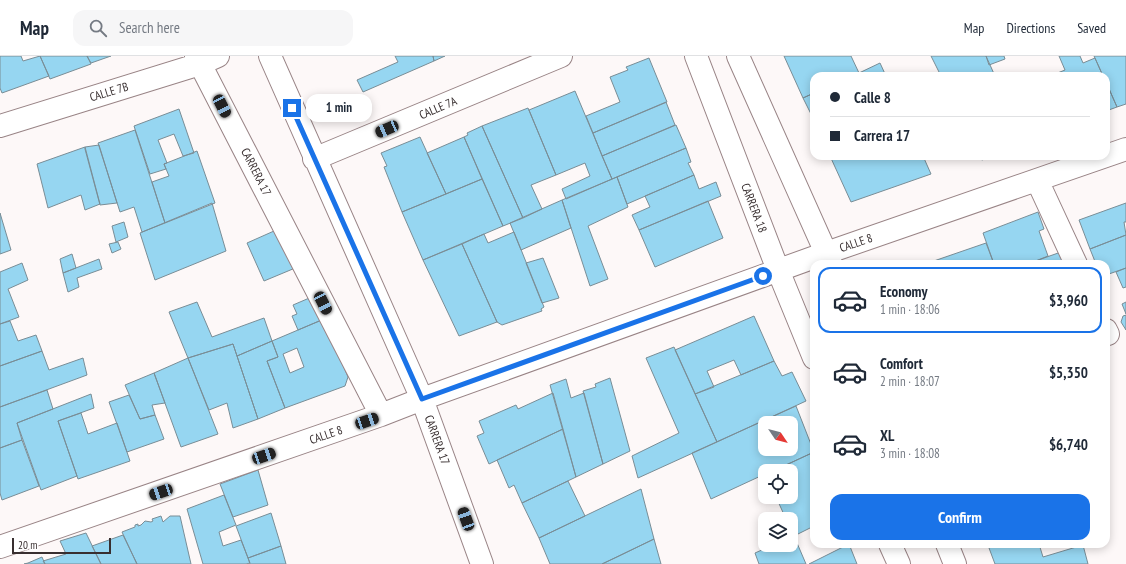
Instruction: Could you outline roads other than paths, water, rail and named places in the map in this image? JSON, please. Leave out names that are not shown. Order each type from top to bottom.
[{"type":"street","name":"CARRERA 17","points":[[270,56],[314,159],[422,399],[482,564]]},
{"type":"street","name":"CALLE 7A","points":[[314,159],[561,56]]},
{"type":"street","name":"CARRERA 18","points":[[696,56],[778,270],[810,348]]},
{"type":"street","points":[[738,56],[828,259]]},
{"type":"street","name":"CARRERA 17","points":[[205,59],[382,416]]},
{"type":"street","name":"CALLE 7B","points":[[0,126],[205,59]]},
{"type":"street","name":"CALLE 8","points":[[1110,155],[1126,149]]},
{"type":"street","name":"CALLE 8","points":[[828,259],[1037,180],[1094,160]]},
{"type":"street","points":[[1037,180],[1074,260]]},
{"type":"street","name":"CALLE 8","points":[[0,547],[382,416],[422,399],[778,270],[810,263]]},
{"type":"street","points":[[892,548],[898,564]]},
{"type":"street","points":[[949,548],[955,564]]}]
